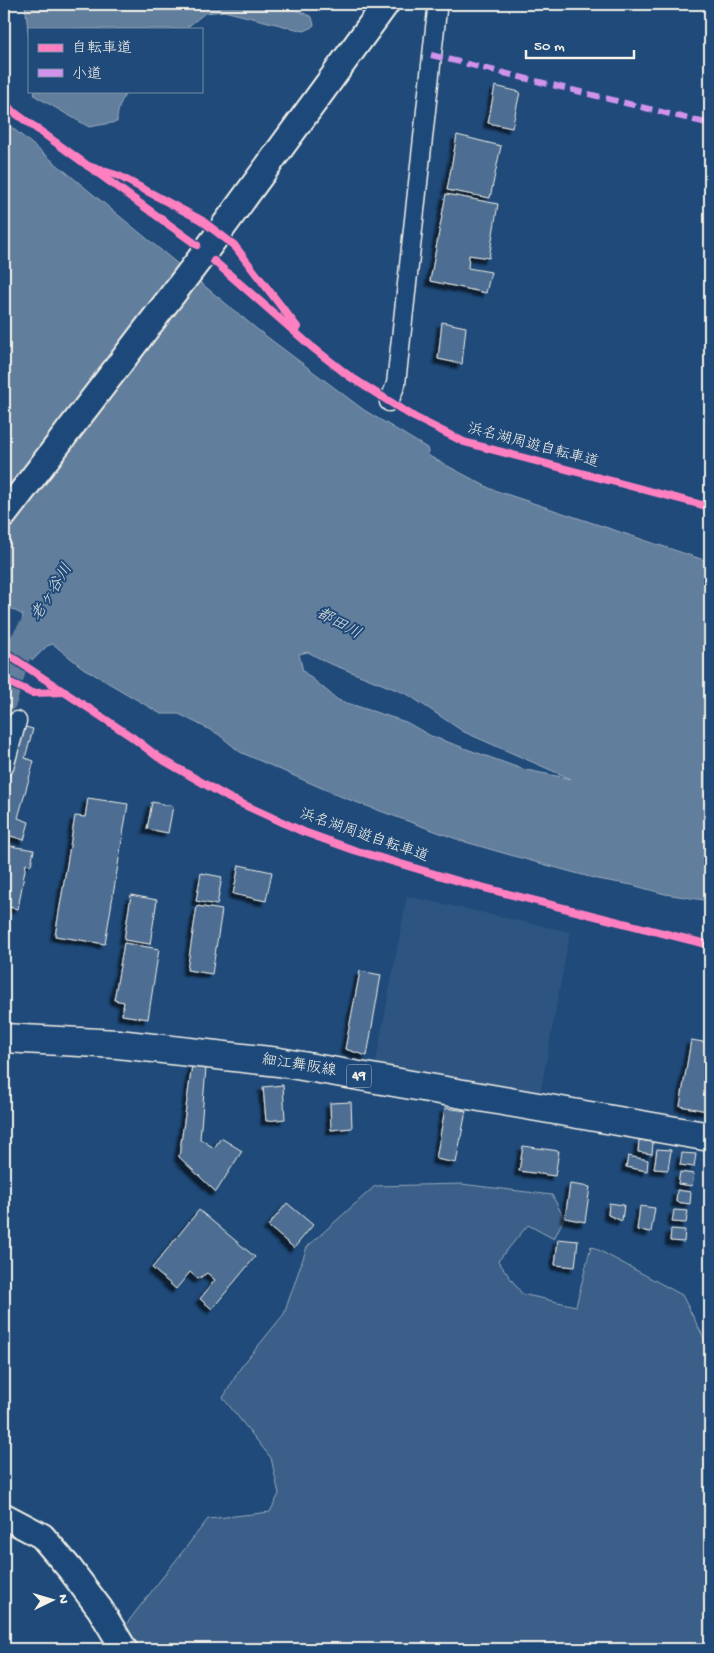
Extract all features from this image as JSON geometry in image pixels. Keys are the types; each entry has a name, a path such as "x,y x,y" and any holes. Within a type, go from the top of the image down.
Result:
{"main road":[{"name":"細江舞阪線","path":"4,1038 118,1044 279,1062 710,1137"}],"street":[{"path":"4,515 199,260 386,4"},
{"path":"389,402 396,384 437,10 435,4"},
{"path":"4,767 17,721"},
{"path":"4,1516 42,1536 100,1609 124,1649"}],"shaded area":[{"path":"407,896 570,932 540,1095 375,1067"},
{"path":"461,1184 552,1195 564,1218 554,1239 528,1225 498,1261 522,1294 576,1306 591,1246 682,1295 710,1350 710,1649 130,1649 120,1632 208,1519 270,1512 279,1494 271,1458 223,1398 241,1367 284,1314 307,1247 375,1186"}],"water":[{"path":"25,4 270,4 299,11 312,17 314,25 304,31 224,11 205,13 186,28 28,28 28,30"},
{"path":"34,92 126,92 120,106 117,122 89,127 35,96"},
{"name":"都田川","path":"4,121 258,330 364,410 427,448 429,456 491,489 710,562 710,901 665,894 632,885 597,879 517,857 462,841 342,797 240,752 218,734 179,714 161,714 83,668 53,644 47,646 33,660 16,648 23,615 4,605","holes":["308,652 326,662 407,694 464,732 571,779 522,769 431,736 406,722 338,700 303,671 299,654"]}],"building":[{"path":"495,86 520,92 512,128 488,123"},
{"path":"457,135 501,146 490,198 447,190"},
{"path":"446,194 498,204 489,258 469,255 468,268 491,272 486,293 430,281"},
{"path":"442,322 466,327 462,364 438,359"},
{"path":"22,726 33,729 25,758 34,761 18,818 29,822 24,840 4,834 4,792"},
{"path":"88,798 128,804 105,944 55,936 75,816 85,817"},
{"path":"152,802 173,806 168,833 147,829"},
{"path":"4,845 34,850 31,865 26,864 18,909 4,906"},
{"path":"239,865 272,872 266,901 233,894"},
{"path":"201,873 222,877 217,905 196,901"},
{"path":"131,895 157,900 150,944 124,940"},
{"path":"197,906 222,910 212,974 187,970"},
{"path":"124,943 159,949 148,1019 122,1015 124,1002 114,1000"},
{"path":"360,971 381,975 367,1056 345,1049"},
{"path":"691,1040 710,1043 710,1092 707,1111 680,1106"},
{"path":"192,1065 206,1068 200,1139 214,1148 221,1138 242,1151 216,1192 179,1157"},
{"path":"283,1085 285,1119 266,1121 263,1087"},
{"path":"351,1102 352,1128 331,1130 330,1103"},
{"path":"445,1108 466,1111 456,1163 436,1159"},
{"path":"639,1140 653,1142 652,1154 638,1152"},
{"path":"523,1146 559,1151 555,1176 519,1171"},
{"path":"657,1149 671,1150 668,1170 654,1169"},
{"path":"682,1153 696,1154 694,1167 680,1165"},
{"path":"628,1156 648,1160 647,1171 626,1167"},
{"path":"680,1172 694,1174 692,1186 678,1184"},
{"path":"570,1184 590,1187 585,1222 565,1218"},
{"path":"677,1190 691,1192 690,1204 676,1202"},
{"path":"287,1203 313,1225 294,1248 268,1226"},
{"path":"609,1203 624,1205 622,1221 608,1215"},
{"path":"640,1206 655,1208 651,1232 637,1230"},
{"path":"199,1210 255,1257 212,1309 200,1299 215,1280 207,1273 198,1279 190,1272 176,1289 152,1268"},
{"path":"674,1210 688,1211 686,1223 672,1222"},
{"path":"671,1229 685,1230 684,1242 670,1241"},
{"path":"558,1239 578,1241 575,1267 555,1265"}],"waterway":[{"name":"老ヶ谷川","path":"4,700 20,646 37,620"}],"marked path":[{"path":"431,55 710,124"},
{"path":"710,474 710,481"}],"cycle path":[{"path":"4,74 6,103 11,110 197,245"},
{"path":"88,166 119,176 201,220 234,245 297,327"},
{"name":"浜名湖周遊自転車道","path":"214,261 312,347 349,376 414,417 464,442 710,507"},
{"name":"浜名湖周遊自転車道","path":"4,652 132,737 158,757 229,798 304,832 354,850 465,883 710,945"},
{"path":"4,680 32,693 65,692"}]}
